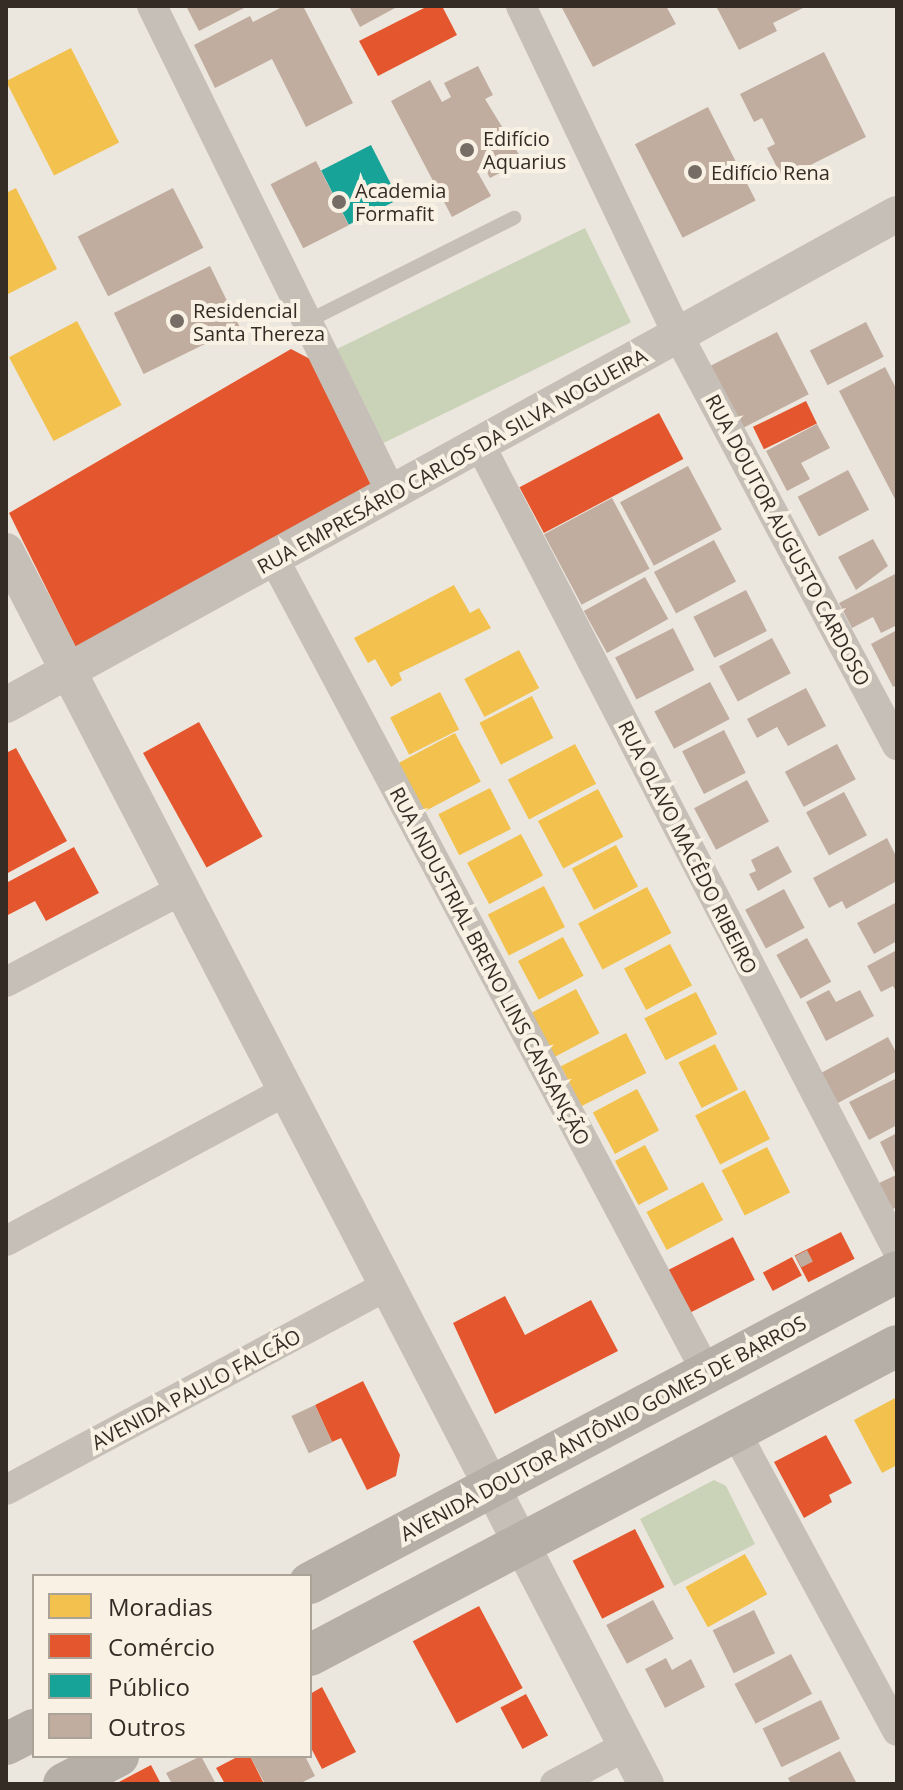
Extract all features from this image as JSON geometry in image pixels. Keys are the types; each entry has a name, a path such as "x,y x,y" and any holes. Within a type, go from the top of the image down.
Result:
{"main road":[{"name":"AVENIDA DOUTOR ANTÔNIO GOMES DE BARROS","path":"312,1582 894,1272"},
{"path":"312,1654 897,1346"},
{"path":"6,1744 32,1731"},
{"path":"64,1784 114,1758"}],"street":[{"path":"152,6 392,494"},
{"name":"RUA DOUTOR AUGUSTO CARDOSO","path":"521,6 678,335 897,745"},
{"name":"RUA EMPRESÁRIO CARLOS DA SILVA NOGUEIRA","path":"6,705 678,335 894,224"},
{"name":"RUA OLAVO MACÊDO RIBEIRO","path":"480,445 894,1272"},
{"path":"6,551 66,674 646,1784"},
{"name":"RUA INDUSTRIAL BRENO LINS CANSANÇÃO","path":"274,559 707,1373"},
{"path":"6,982 179,891"},
{"path":"6,1241 284,1092"},
{"name":"AVENIDA PAULO FALCÃO","path":"6,1490 385,1287"},
{"path":"735,1431 897,1731"},
{"path":"555,1784 626,1746"}],"lane":[{"path":"306,322 514,218"}],"green space":[{"path":"585,228 631,322 383,443 337,349"},
{"path":"714,1480 726,1486 755,1544 674,1586 640,1519"}],"building: Moradias":[{"path":"71,48 119,142 54,176 6,81"},
{"path":"16,188 57,269 6,295 6,193"},
{"path":"77,321 122,405 54,441 9,357"},
{"path":"454,585 470,613 479,608 491,628 399,673 402,680 391,687 375,659 368,663 354,638"},
{"path":"519,650 539,688 484,717 464,679"},
{"path":"440,692 459,729 409,755 390,717"},
{"path":"532,696 553,738 501,765 479,723"},
{"path":"455,733 481,782 423,812 398,764"},
{"path":"575,744 596,784 529,819 508,780"},
{"path":"490,788 511,829 459,855 438,814"},
{"path":"598,789 623,837 563,869 538,821"},
{"path":"521,834 543,875 489,904 467,863"},
{"path":"616,845 638,886 594,910 572,868"},
{"path":"544,886 565,927 509,956 488,915"},
{"path":"647,887 671,933 603,970 578,924"},
{"path":"563,937 584,976 539,1000 518,961"},
{"path":"670,944 692,985 646,1010 624,968"},
{"path":"576,989 599,1033 553,1058 529,1014"},
{"path":"696,992 717,1034 666,1060 644,1018"},
{"path":"626,1033 646,1073 581,1106 561,1066"},
{"path":"715,1044 738,1089 702,1108 678,1063"},
{"path":"637,1089 659,1130 615,1154 593,1112"},
{"path":"745,1090 770,1139 720,1164 695,1115"},
{"path":"645,1145 668,1189 638,1205 615,1161"},
{"path":"767,1147 790,1192 745,1216 722,1170"},
{"path":"703,1182 723,1220 667,1250 646,1212"},
{"path":"897,1397 897,1465 882,1473 854,1420"},
{"path":"745,1554 767,1594 708,1627 686,1587"}],"building: Comércio":[{"path":"428,6 442,6 457,35 378,76 359,41"},
{"path":"291,349 312,360 371,485 78,652 9,513"},
{"path":"806,401 817,423 764,449 753,427"},
{"path":"659,413 683,459 544,533 519,487"},
{"path":"199,722 263,837 207,868 143,753"},
{"path":"16,748 67,841 6,874 6,753"},
{"path":"74,847 99,893 46,921 35,901 6,916 6,883"},
{"path":"841,1232 855,1259 808,1282 795,1256"},
{"path":"733,1237 755,1280 687,1314 665,1272"},
{"path":"792,1257 802,1276 773,1291 763,1272"},
{"path":"505,1296 525,1335 591,1300 618,1351 495,1414 453,1323"},
{"path":"363,1381 400,1455 396,1476 367,1490 341,1438 332,1442 315,1405"},
{"path":"826,1435 852,1483 829,1495 832,1502 804,1518 774,1462"},
{"path":"635,1529 665,1587 602,1619 573,1561"},
{"path":"479,1606 523,1688 456,1723 413,1641"},
{"path":"322,1687 356,1752 322,1769 312,1750 312,1693"},
{"path":"526,1694 548,1735 522,1749 500,1708"},
{"path":"235,1758 251,1758 263,1782 225,1784 216,1768"},
{"path":"151,1765 161,1784 115,1784"}],"building: Público":[{"path":"371,145 399,199 349,225 321,170"}],"building: Outros":[{"path":"186,6 248,6 199,31"},
{"path":"284,6 303,6 353,103 306,127 272,59 215,88 194,45 250,16 253,22"},
{"path":"349,6 394,6 395,8 360,27"},
{"path":"561,6 666,6 676,24 593,67"},
{"path":"716,6 807,6 773,23 777,31 739,50"},
{"path":"824,52 866,137 783,179 767,148 775,144 762,118 754,122 740,94"},
{"name":"Edifício Aquarius","path":"478,66 493,95 485,99 523,161 490,178 484,167 477,171 491,196 452,217 391,101 430,80 442,102 451,97 444,83"},
{"name":"Edifício Rena","path":"708,107 756,201 683,238 635,144"},
{"path":"316,161 349,225 303,248 271,184"},
{"name":"Residencial Santa Thereza","path":"173,188 203,248 108,296 78,237"},
{"name":"Residencial Santa Thereza","path":"210,266 240,327 144,374 114,313"},
{"path":"866,322 884,357 828,385 810,351"},
{"path":"777,332 809,394 733,433 701,371"},
{"path":"885,367 897,390 897,503 839,391"},
{"path":"817,424 830,448 801,463 810,479 787,491 766,451"},
{"path":"688,466 722,530 654,566 620,502"},
{"path":"848,470 869,510 819,536 798,497"},
{"path":"612,498 650,569 582,605 544,534"},
{"path":"873,539 888,566 856,590 838,557"},
{"path":"714,540 736,581 676,613 654,572"},
{"path":"897,573 897,625 881,633 873,617 852,628 839,603"},
{"path":"645,577 668,619 607,653 584,611"},
{"path":"746,590 767,631 714,658 693,617"},
{"path":"673,628 694,670 636,699 615,658"},
{"path":"897,630 897,685 893,687 871,644"},
{"path":"772,638 791,673 738,701 719,666"},
{"path":"710,682 730,719 674,749 654,712"},
{"path":"806,688 826,726 788,746 777,727 757,738 747,719"},
{"path":"724,730 746,773 704,794 682,751"},
{"path":"837,744 856,779 804,807 785,772"},
{"path":"747,780 769,821 716,850 694,808"},
{"path":"844,792 867,835 829,855 806,812"},
{"path":"887,838 897,858 897,881 846,909 842,901 829,908 813,878"},
{"path":"778,846 792,872 758,891 749,874 756,871 751,860"},
{"path":"784,889 805,928 766,949 745,910"},
{"path":"897,902 897,941 874,954 857,923"},
{"path":"807,938 831,982 801,999 776,955"},
{"path":"897,950 897,993 893,986 881,992 867,966"},
{"path":"829,990 836,1002 860,990 874,1016 826,1041 806,1002"},
{"path":"888,1037 897,1054 897,1071 838,1103 821,1073"},
{"path":"897,1078 897,1125 869,1140 849,1102"},
{"path":"897,1133 897,1207 891,1210 877,1184 896,1175 880,1142"},
{"path":"807,1250 813,1262 801,1267 795,1256"},
{"path":"315,1405 332,1442 309,1453 291,1416"},
{"path":"653,1600 674,1639 627,1664 606,1625"},
{"path":"754,1610 775,1653 734,1673 713,1630"},
{"path":"791,1654 812,1694 756,1724 734,1684"},
{"path":"666,1658 672,1670 691,1659 705,1687 665,1708 645,1669"},
{"path":"821,1700 840,1739 781,1767 763,1728"},
{"path":"840,1751 857,1784 791,1784 788,1778"},
{"path":"202,1758 216,1784 172,1784 166,1773"},
{"path":"251,1758 306,1758 315,1776 299,1784 265,1784"}],"place":[{"name":"Edifício Aquarius","path":"467,150"},
{"name":"Edifício Rena","path":"695,172"},
{"name":"Academia Formafit","path":"339,202"},
{"name":"Residencial Santa Thereza","path":"177,321"}]}
